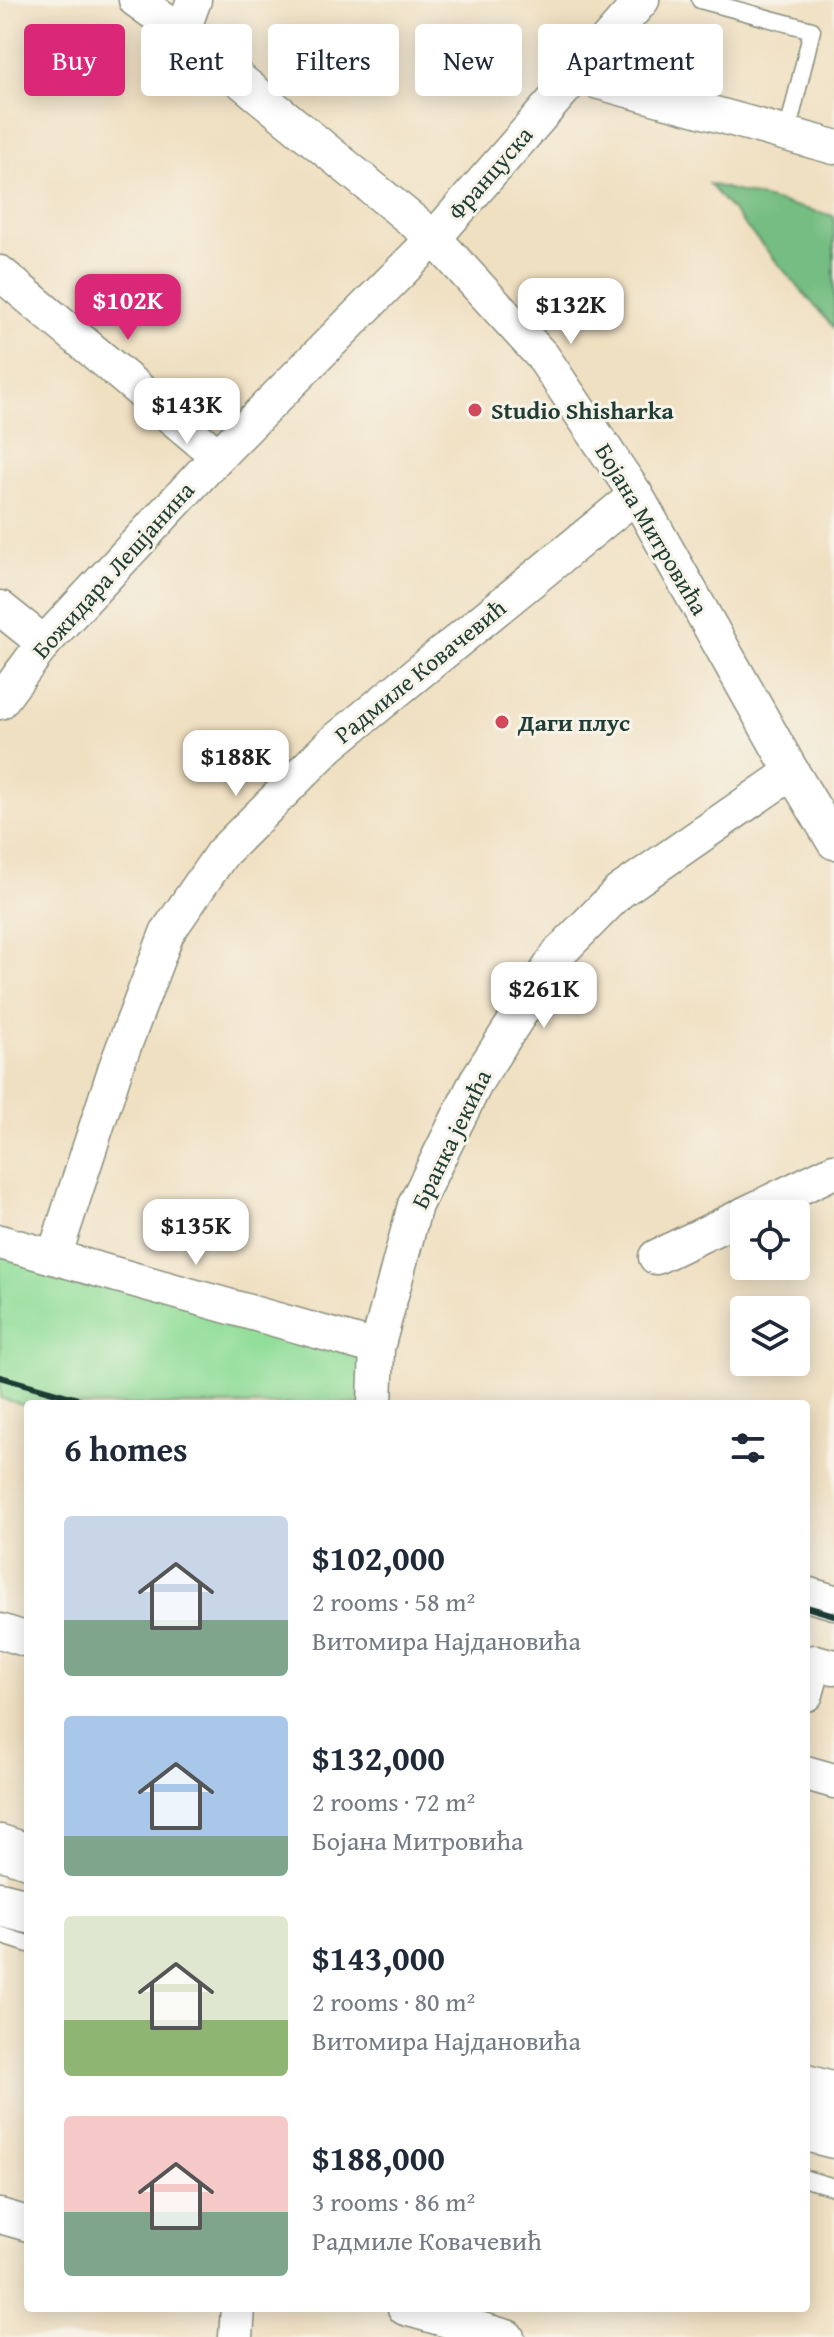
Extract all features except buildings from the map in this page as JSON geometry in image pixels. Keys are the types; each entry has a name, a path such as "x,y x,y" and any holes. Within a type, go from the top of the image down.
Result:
{"main road":[{"path":"0,1847 24,1855"},
{"path":"0,1904 24,1910"},
{"path":"810,2088 834,2095"},
{"path":"810,2130 834,2136"}],"street":[{"name":"Бојана Митровића","path":"136,0 169,24"},
{"path":"185,24 194,0"},
{"name":"Француска","path":"620,24 642,0"},
{"name":"Бојана Митровића","path":"252,90 434,238 543,357 636,495 834,842"},
{"name":"Француска","path":"434,238 556,96"},
{"path":"650,96 834,147"},
{"name":"Божидара Лешјанина","path":"0,702 44,643 218,456 434,238"},
{"path":"0,273 218,456"},
{"name":"Радмиле Ковачевић","path":"54,1257 116,1067 167,933 222,853 330,745 636,495"},
{"path":"0,608 44,643"},
{"name":"Бранка јекића","path":"375,1400 377,1348 415,1205 477,1080 559,953 619,892 792,772"},
{"path":"774,1200 834,1171"},
{"path":"656,1257 730,1221"},
{"path":"0,1242 377,1348"},
{"path":"810,1595 834,1602"},
{"path":"0,1631 24,1639"},
{"path":"810,1680 815,1662 834,1667"},
{"path":"810,1774 834,1781"},
{"path":"0,2216 24,2223"},
{"path":"236,2337 238,2312"},
{"path":"419,2312 507,2337"}],"lane":[{"path":"700,0 812,30 787,134"},
{"path":"0,1935 24,1943"},
{"path":"810,2180 834,2187"}],"green space":[{"path":"709,184 834,216 834,328"},
{"path":"0,1246 371,1352 372,1400 24,1400 24,1405 0,1398"}],"railway":[{"path":"0,1377 81,1400"},
{"path":"810,1608 834,1615"}],"place":[{"name":"Studio Shisharka","path":"475,410"},
{"name":"Даги плус","path":"502,722"}]}
